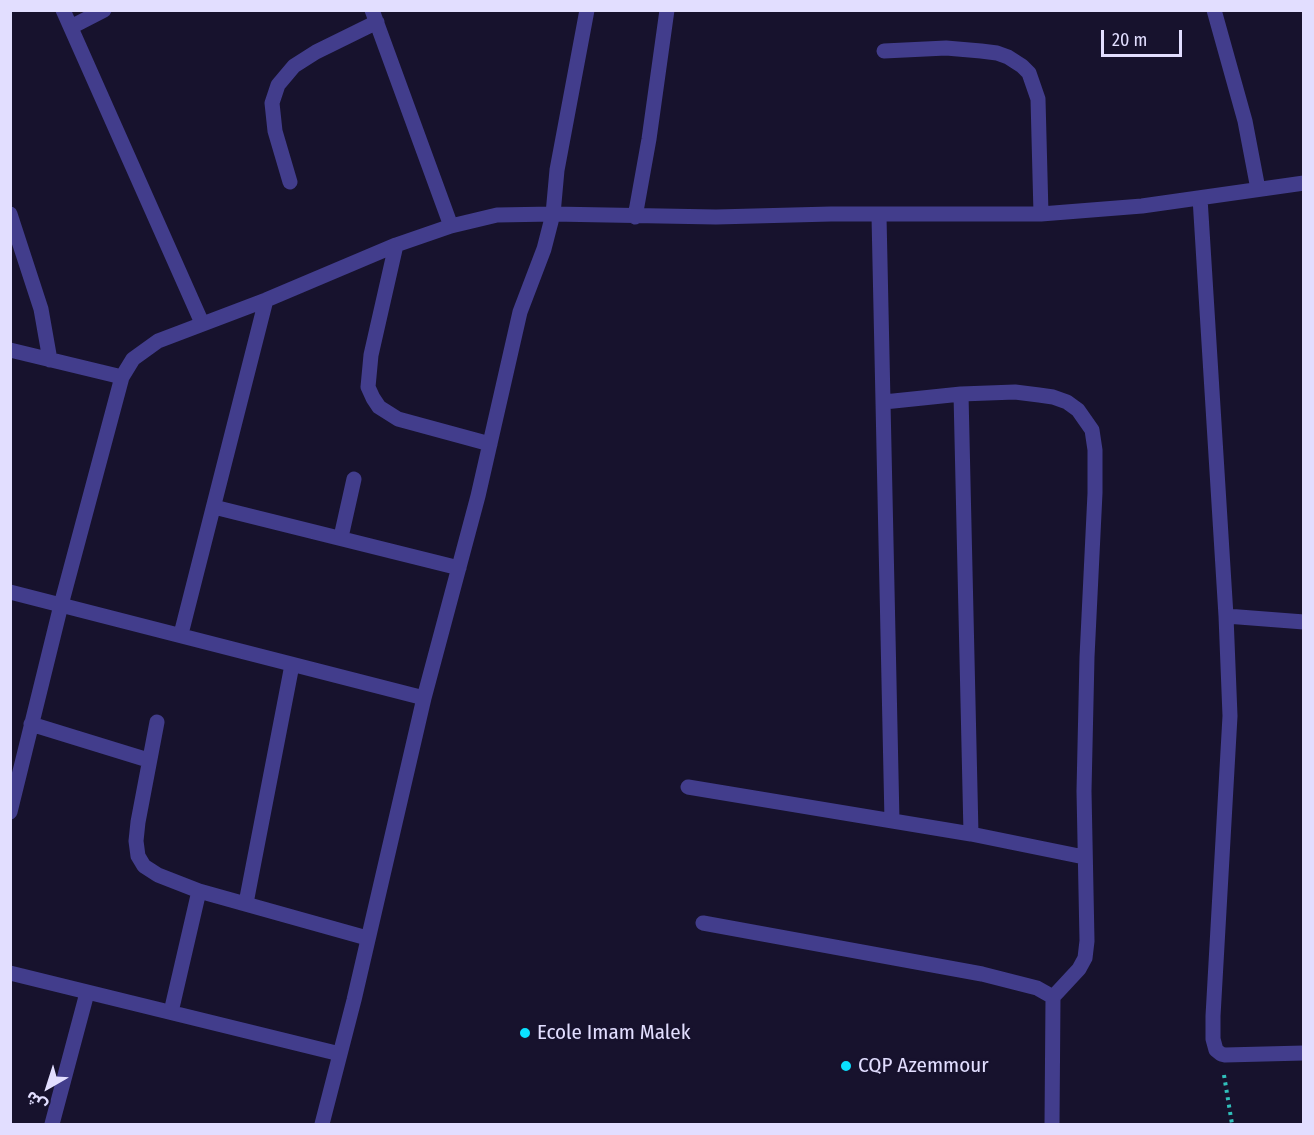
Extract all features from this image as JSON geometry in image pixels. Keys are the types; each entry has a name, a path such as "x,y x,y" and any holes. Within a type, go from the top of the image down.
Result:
{"street":[{"path":"63,10 202,323"},
{"path":"71,27 105,10"},
{"path":"322,1125 424,698 490,444 520,312 544,249 553,214 557,170 586,10"},
{"path":"634,217 649,139 667,10"},
{"path":"1214,10 1245,121 1258,189"},
{"path":"290,182 275,131 272,103 278,85 294,66 375,16 452,226"},
{"path":"884,51 970,49 997,53 1008,57 1029,73 1038,99 1041,214"},
{"path":"10,812 61,605 122,377 134,359 148,347 176,333 266,300 396,245 452,226 497,215 553,214 634,217 1041,214 1132,207 1304,183"},
{"path":"1200,198 1230,716 1213,1039 1216,1050 1221,1054 1304,1053"},
{"path":"10,214 41,309 50,360"},
{"path":"879,216 892,821"},
{"path":"396,245 371,355 368,387 373,398 387,413 398,418 490,444"},
{"path":"181,634 266,300"},
{"path":"10,350 122,377"},
{"path":"884,402 961,394 1015,392 1053,397 1067,402 1078,410 1092,430 1095,450 1095,493 1087,657 1084,857 1087,940 1085,958 1079,969 1053,997 1052,1125"},
{"path":"961,394 971,834"},
{"path":"341,537 354,479"},
{"path":"214,507 459,568"},
{"path":"10,592 424,698"},
{"path":"1226,616 1304,622"},
{"path":"246,903 292,664"},
{"path":"157,722 148,760 137,831 138,856 144,866 158,875 199,891 367,938"},
{"path":"31,724 148,760"},
{"path":"687,787 971,834 1084,857"},
{"path":"171,1012 199,891"},
{"path":"703,923 982,974 1037,988 1053,997"},
{"path":"10,972 87,993 340,1054"},
{"path":"52,1125 87,993"}],"path":[{"path":"1221,1054 1232,1125"}],"place":[{"name":"Ecole Imam Malek","path":"525,1033"},
{"name":"CQP Azemmour","path":"846,1066"}]}
